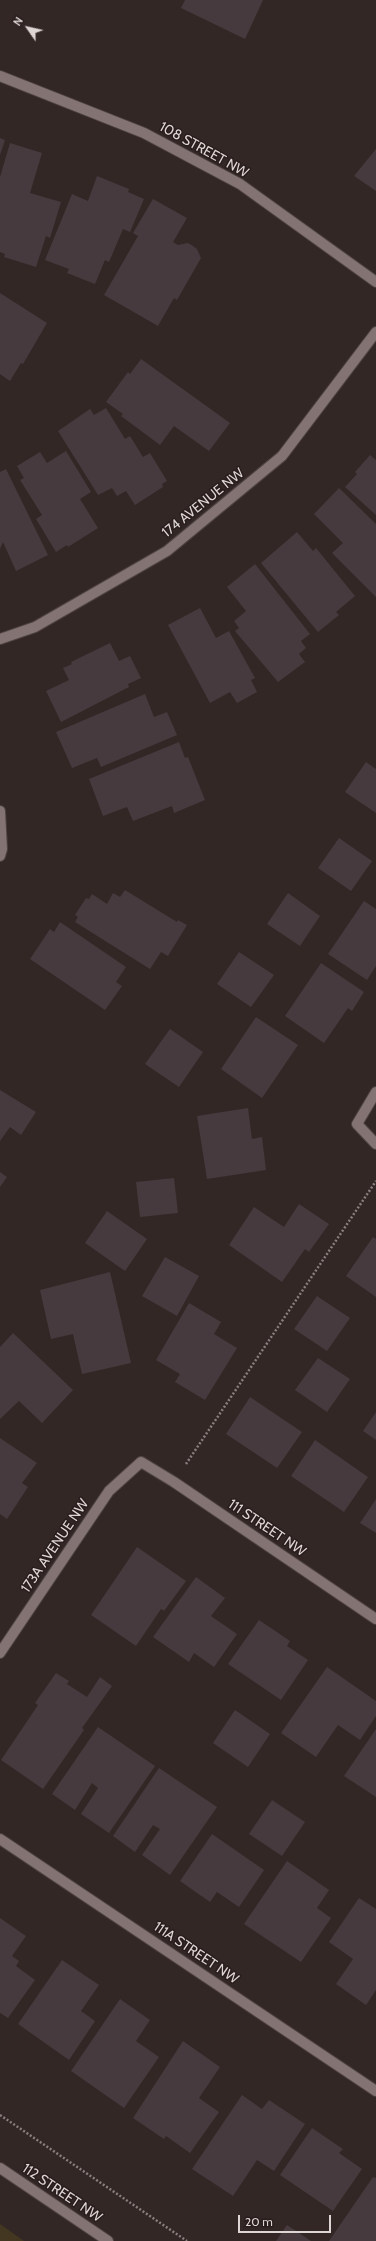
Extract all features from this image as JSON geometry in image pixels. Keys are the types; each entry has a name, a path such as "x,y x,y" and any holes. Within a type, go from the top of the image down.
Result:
{"street":[{"name":"108 STREET NW","path":"0,76 144,133 240,184 376,282"},
{"name":"174 AVENUE NW","path":"0,639 35,627 167,551 282,456 376,332"},
{"path":"0,811 2,849 0,856"},
{"path":"376,1092 357,1124 376,1144"},
{"name":"111 STREET NW","path":"141,1462 174,1482 376,1619"},
{"name":"173A AVENUE NW","path":"0,1653 109,1491 141,1462"},
{"name":"111A STREET NW","path":"0,1839 376,2091"},
{"name":"112 STREET NW","path":"0,2168 108,2241"}],"path":[{"path":"174,1482 376,1181"},
{"path":"0,2115 187,2241"}],"shaded area":[{"path":"0,2224 24,2241 0,2241"}],"building":[{"path":"185,0 263,0 245,39 181,8"},
{"path":"0,138 5,140 0,155"},
{"path":"10,143 42,153 30,193 61,202 50,238 46,236 36,267 4,257 5,254 0,252 0,177"},
{"path":"376,149 376,191 354,176"},
{"path":"97,176 129,189 128,192 144,199 130,232 123,229 109,262 105,260 95,284 67,273 69,269 45,260 72,194 88,201"},
{"path":"153,199 187,218 173,242 178,245 188,243 197,249 201,258 177,300 174,298 158,326 104,295 138,236 133,233"},
{"path":"0,293 47,323 23,364 21,363 10,381 0,374"},
{"path":"141,359 230,423 209,451 174,426 160,445 121,416 123,414 106,402 128,372 130,374"},
{"path":"106,408 125,439 130,436 143,457 150,453 167,481 162,484 163,487 135,505 126,491 117,496 112,488 98,495 58,431 90,409 94,415"},
{"path":"66,451 91,492 80,499 98,528 68,547 67,545 56,552 36,519 42,515 20,480 24,478 17,466 40,452 47,463"},
{"path":"370,455 376,460 376,515 345,487 357,474 355,472"},
{"path":"6,469 48,555 16,571 3,542 0,549 0,472"},
{"path":"339,488 376,524 376,597 332,553 343,543 314,514"},
{"path":"297,532 313,551 316,548 355,596 336,612 339,615 318,632 261,563"},
{"path":"255,564 310,634 301,641 306,648 299,654 305,662 278,682 235,631 239,628 234,621 246,611 227,587"},
{"path":"200,608 216,638 229,631 255,678 251,680 257,692 237,703 230,692 210,703 168,625"},
{"path":"110,643 119,661 130,656 141,678 128,684 129,687 61,722 46,691 69,680 63,668 72,664 71,662"},
{"path":"145,694 154,717 167,712 177,735 101,767 97,758 72,768 56,732"},
{"path":"179,742 185,758 188,757 205,800 174,813 172,806 133,821 127,807 103,816 89,779"},
{"path":"366,762 376,769 376,813 345,792"},
{"path":"339,838 372,861 351,891 318,868"},
{"path":"125,890 177,922 178,920 187,925 168,956 161,952 150,969 75,922 78,917 75,915 86,898 89,899 92,894 107,904 113,893 120,897"},
{"path":"288,893 320,916 300,946 267,924"},
{"path":"364,901 376,909 376,966 367,980 328,954"},
{"path":"60,922 126,967 116,982 122,986 105,1010 30,959 50,929 54,932"},
{"path":"239,952 274,975 251,1007 217,984"},
{"path":"321,963 364,992 352,1011 348,1008 324,1043 285,1016"},
{"path":"256,1017 298,1045 262,1098 221,1069"},
{"path":"170,1029 203,1052 179,1087 145,1064"},
{"path":"0,1090 36,1112 21,1135 10,1127 0,1141"},
{"path":"248,1108 252,1139 262,1137 266,1170 207,1179 197,1116"},
{"path":"0,1172 7,1177 0,1187"},
{"path":"174,1178 178,1213 140,1217 136,1182"},
{"path":"299,1204 329,1224 309,1252 305,1249 282,1282 229,1245 254,1207 284,1227"},
{"path":"107,1211 147,1239 125,1271 85,1243"},
{"path":"373,1237 376,1239 376,1297 346,1276"},
{"path":"165,1257 199,1276 177,1316 142,1296"},
{"path":"110,1272 131,1363 82,1374 73,1334 51,1339 40,1290"},
{"path":"317,1296 350,1318 327,1351 294,1329"},
{"path":"189,1303 221,1322 214,1334 237,1348 205,1400 175,1382 180,1374 156,1360"},
{"path":"13,1333 73,1390 42,1423 19,1401 0,1419 0,1347"},
{"path":"318,1358 350,1379 327,1412 295,1390"},
{"path":"250,1397 302,1432 277,1468 226,1434"},
{"path":"376,1412 376,1440 363,1431"},
{"path":"0,1438 37,1463 22,1483 28,1487 7,1519 0,1514"},
{"path":"315,1440 368,1477 344,1512 291,1476"},
{"path":"376,1499 376,1533 360,1523"},
{"path":"137,1547 186,1581 164,1611 161,1609 136,1646 91,1615"},
{"path":"196,1577 225,1598 211,1616 237,1634 214,1667 194,1653 189,1662 153,1637"},
{"path":"259,1620 290,1641 287,1646 308,1660 281,1700 228,1664"},
{"path":"327,1667 376,1701 376,1716 360,1740 338,1725 316,1757 281,1733"},
{"path":"56,1673 69,1681 67,1684 87,1697 100,1677 112,1686 82,1728 84,1730 43,1789 1,1760 38,1705 35,1703"},
{"path":"235,1710 270,1734 248,1767 213,1743"},
{"path":"98,1727 155,1766 109,1833 81,1814 98,1788 92,1783 75,1810 52,1794"},
{"path":"376,1729 376,1797 344,1776"},
{"path":"159,1768 217,1807 170,1875 142,1855 160,1829 153,1825 135,1852 113,1836"},
{"path":"272,1800 305,1822 282,1856 249,1834"},
{"path":"212,1834 264,1870 239,1907 217,1892 210,1902 180,1881"},
{"path":"287,1861 329,1890 317,1908 331,1918 301,1962 244,1924"},
{"path":"359,1898 376,1909 376,1990 366,2005 336,1984 353,1959 329,1942"},
{"path":"0,1918 26,1936 12,1956 19,1961 16,1966 35,1980 8,2018 0,2013"},
{"path":"62,1960 99,1985 81,2011 95,2021 69,2060 18,2024"},
{"path":"120,1999 150,2020 136,2041 159,2057 124,2108 71,2071"},
{"path":"183,2041 220,2067 199,2098 219,2112 190,2153 166,2136 164,2139 133,2118"},
{"path":"242,2095 262,2109 269,2100 305,2124 274,2171 257,2160 233,2196 192,2169"},
{"path":"312,2128 343,2149 339,2153 362,2169 333,2211 280,2175"},
{"path":"373,2177 376,2178 376,2241 329,2241"},
{"path":"287,2225 311,2241 276,2241"}]}
